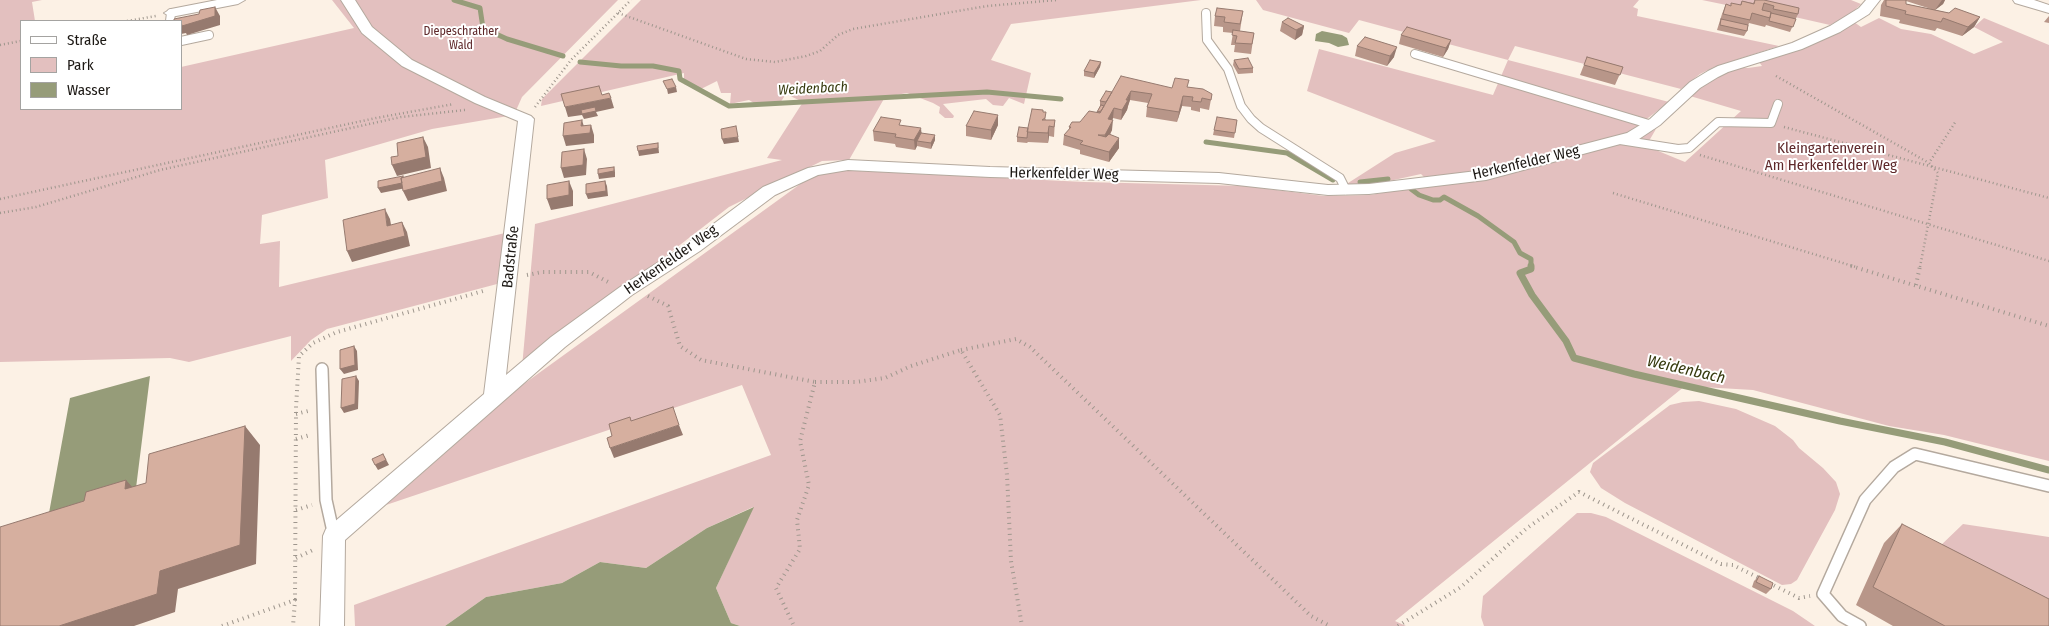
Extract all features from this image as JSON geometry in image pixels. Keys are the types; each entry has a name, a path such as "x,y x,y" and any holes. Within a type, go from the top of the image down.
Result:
{"street":[{"path":"171,17 238,0"},
{"path":"348,0 367,30 407,63 480,100 526,119"},
{"name":"Herkenfelder Weg","path":"334,536 558,342 629,289 694,247 769,191 814,171 848,165 990,172 1219,178 1314,189 1346,190 1486,175 1620,140 1642,132 1695,85 1707,78 1723,69 1796,46 1835,29 1864,11 1874,0"},
{"path":"2020,0 2049,9"},
{"name":"Badstraße","path":"494,396 526,119"},
{"path":"332,626 334,536"}],"lane":[{"path":"1206,13 1207,40 1228,70 1241,106 1251,119 1261,128 1340,178 1346,190"},
{"path":"182,41 209,35"},
{"path":"1416,54 1652,125"},
{"path":"1620,140 1689,148 1718,122 1771,123 1778,104"},
{"path":"322,369 326,500 334,536"},
{"path":"1860,626 1842,616 1823,594 1865,500 1894,467 1915,454 2049,486"}],"path":[{"path":"526,119 571,60 631,0"},
{"path":"618,13 746,59 775,62 806,56 820,51 838,35 853,29 987,6 1057,0"},
{"path":"138,20 171,17"},
{"path":"0,45 20,41"},
{"path":"1776,76 1929,163 1938,173 1916,285"},
{"path":"0,200 376,118 480,100"},
{"path":"0,214 36,206 160,170 401,117 498,107"},
{"path":"1929,163 1956,122"},
{"path":"1771,123 2049,198"},
{"path":"1678,148 1927,226 2049,261"},
{"path":"1613,192 2049,326"},
{"path":"293,626 295,600 297,366 300,356 313,343 337,332 496,288 516,276 542,272 589,272 668,306 680,346 701,360 815,382 856,382 885,378 912,366 961,350 1016,340 1030,347 1311,616 1330,626"},
{"path":"961,350 1000,415 1007,475 1011,561 1022,626"},
{"path":"794,626 776,588 800,549 798,520 809,485 800,441 815,382"},
{"path":"1398,626 1462,587 1527,528 1579,492 1721,564 1733,565 1799,598 1823,594"},
{"path":"222,626 295,600"}],"green space":[{"name":"Diepeschrather Wald","path":"0,0 42,0 32,2 35,20 20,20 20,110 182,110 182,67 354,28 332,0 618,0 522,97 514,115 432,129 325,160 328,198 262,215 260,244 280,241 279,287 505,233 497,284 327,329 311,340 291,361 291,336 189,362 170,358 0,362"},
{"path":"641,0 1201,0 1011,24 991,60 1031,73 1024,104 1009,98 1003,106 993,105 986,99 943,104 954,116 953,118 945,118 939,113 940,107 907,93 885,97 849,160 822,161 729,207 522,367 535,224 782,160 767,158 803,102 786,94 780,103 769,105 754,103 749,100 730,104 731,93 721,93 717,81 699,90 684,84 684,73 541,106 542,99"},
{"path":"1256,0 1639,0 1633,7 1638,9 1637,16 1779,46 1714,67 1700,74 1681,89 1515,46 1508,60 1359,20 1349,33 1263,10"},
{"path":"1702,0 1851,0 1861,4 1852,13 1830,25 1742,5 1741,8"},
{"name":"Kleingartenverein Am Herkenfelder Weg","path":"1879,18 1901,29 1931,34 1974,54 2003,42 1974,27 1984,18 2049,45 2049,461 1944,435 1889,426 1753,390 1685,386 1395,621 1406,626 740,626 731,623 716,588 753,507 707,528 646,568 600,562 562,583 486,597 445,626 355,626 354,605 771,455 742,385 386,505 521,386 810,177 839,170 1085,182 1245,186 1324,196 1370,195 1429,185 1644,135 1656,129 1646,146 1685,162 1741,111 1690,96 1710,79 1738,67 1762,66 1759,62 1854,22 1861,27"},
{"path":"1319,49 1493,95 1508,60 1669,102 1627,134 1486,171 1424,177 1421,174 1371,185 1345,185 1395,153 1436,141 1307,91"},
{"path":"1699,401 1736,409 1775,426 1793,440 1799,448 1823,468 1836,482 1840,494 1835,510 1797,580 1791,584 1782,585 1625,503 1601,488 1590,472 1593,463 1670,405"},
{"path":"1577,513 1591,513 1606,517 1793,611 1815,626 1484,626 1481,617 1483,596"},
{"path":"1963,524 2049,537 2049,612 1938,548"}],"water":[{"path":"1322,31 1342,35 1347,38 1349,45 1338,47 1329,43 1315,41 1316,34"},
{"path":"150,376 135,496 49,513 70,398"},
{"path":"754,507 716,588 731,623 740,626 445,626 486,597 562,583 600,562 646,568 707,528"}],"building":[{"path":"1755,0 1764,0 1799,8 1798,14 1773,9 1774,6 1764,3 1762,10 1771,12 1770,18 1752,13 1750,20 1723,14 1726,4 1731,6 1731,3 1741,5 1742,1 1754,4"},
{"path":"1886,0 1906,0 1906,4 1949,13 1955,8 1980,17 1968,27 1943,18 1941,22 1905,14 1906,11 1886,6"},
{"path":"215,7 215,16 182,26 182,20 174,20 199,14 200,10"},
{"path":"1217,8 1243,11 1240,24 1224,22 1225,17 1215,16"},
{"path":"1771,13 1796,19 1793,27 1769,21"},
{"path":"1288,18 1304,26 1296,30 1282,22"},
{"path":"1721,19 1748,25 1747,31 1720,25"},
{"path":"1407,27 1451,40 1446,48 1401,35"},
{"path":"1233,30 1254,33 1252,44 1235,43 1237,36 1232,35"},
{"path":"1365,37 1397,47 1390,56 1357,46"},
{"path":"1587,57 1623,67 1620,75 1584,65"},
{"path":"1248,58 1253,68 1239,69 1234,60"},
{"path":"1090,60 1101,62 1094,73 1084,71"},
{"path":"1121,76 1172,88 1175,78 1189,80 1187,87 1203,89 1212,94 1211,100 1202,98 1201,102 1192,101 1193,97 1183,96 1179,112 1147,107 1152,94 1131,91 1122,110 1114,108 1108,119 1113,120 1105,135 1098,135 1106,137 1109,134 1119,138 1109,152 1080,144 1083,141 1064,135 1071,127 1069,127 1072,122 1080,122 1089,111 1100,113"},
{"path":"672,79 676,87 667,89 663,81"},
{"path":"599,86 602,95 609,93 611,98 565,107 561,94"},
{"path":"1106,91 1112,92 1106,102 1100,101"},
{"path":"1101,105 1104,106 1101,111 1097,112"},
{"path":"595,107 596,111 582,114 581,110"},
{"path":"1032,109 1046,112 1045,118 1042,120 1055,120 1054,127 1049,126 1048,133 1027,132"},
{"path":"974,111 998,115 991,130 966,126"},
{"path":"881,117 901,120 899,125 921,128 914,140 895,137 896,134 873,131"},
{"path":"1217,117 1237,120 1235,133 1214,130"},
{"path":"582,120 581,126 591,125 590,133 563,136 564,123"},
{"path":"736,126 738,137 722,139 721,129"},
{"path":"1019,127 1028,128 1027,138 1017,137"},
{"path":"921,133 935,135 931,143 917,141"},
{"path":"423,137 426,157 392,165 391,157 398,156 397,143"},
{"path":"658,143 658,148 638,151 637,146"},
{"path":"584,149 583,165 561,168 562,152"},
{"path":"614,167 614,171 598,174 598,169"},
{"path":"440,168 442,181 403,191 401,178"},
{"path":"403,176 401,178 402,183 378,188 378,181"},
{"path":"569,181 569,195 547,199 547,185"},
{"path":"605,181 606,191 586,194 586,184"},
{"path":"385,209 387,226 402,222 405,236 347,251 343,220"},
{"path":"354,346 355,365 340,369 340,350"},
{"path":"356,376 355,404 341,408 342,379"},
{"path":"673,407 679,425 610,448 607,438 612,436 609,424 630,417 631,421"},
{"path":"245,426 240,545 160,571 157,594 59,626 0,626 0,527 84,501 86,492 126,480 125,489 146,483 149,454"},
{"path":"383,454 386,460 375,465 372,459"},
{"path":"1902,524 2049,599 2049,626 1945,626 1873,587"},
{"path":"1759,576 1773,583 1771,589 1756,582"}],"waterway":[{"name":"Weidenbach","path":"454,0 480,8 483,28 507,39 563,56"},
{"name":"Weidenbach","path":"580,62 621,66 653,66 679,71 680,79 729,106 987,92 1061,99"},
{"name":"Weidenbach","path":"1206,142 1287,153 1333,180"},
{"name":"Weidenbach","path":"1360,182 1388,179"},
{"name":"Weidenbach","path":"1411,189 1419,195 1433,200 1440,200 1444,197 1478,216 1514,242 1520,253 1531,259 1531,269 1520,273 1532,295 1566,341 1574,358 1634,374 1840,421 1945,442 2049,470"}]}
